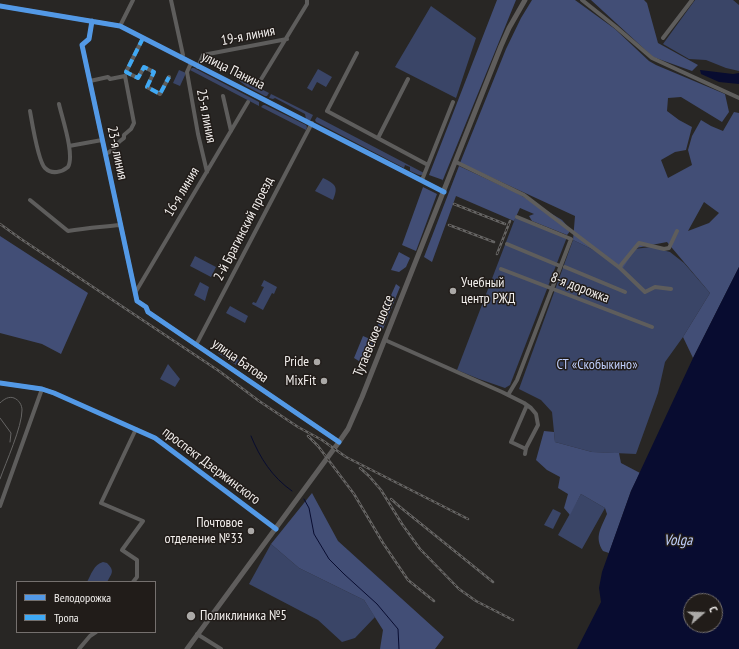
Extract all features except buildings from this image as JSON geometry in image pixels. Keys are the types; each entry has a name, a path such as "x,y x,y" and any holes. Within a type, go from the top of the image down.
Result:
{"main road":[{"name":"Тутаевское шоссе","path":"187,649 340,442 356,411 385,340 509,28 525,0"}],"street":[{"path":"120,26 133,0"},
{"path":"171,0 183,55 181,58"},
{"path":"257,86 287,39 307,4 307,0"},
{"path":"582,0 652,58 739,98"},
{"path":"663,38 692,0"},
{"name":"улица Панина","path":"0,6 120,26 312,123 444,192"},
{"name":"23-я линия","path":"92,21 89,39 82,45 128,257 134,293"},
{"path":"143,38 126,72 138,78 144,66 154,72 147,87 160,94 169,77"},
{"name":"19-я линия","path":"198,66 203,55 287,39"},
{"path":"357,53 327,111 428,165"},
{"name":"25-я линия","path":"191,63 187,72 198,134 207,172"},
{"name":"23-я линия","path":"90,81 108,77 110,79 124,76 126,83 134,123 124,135 124,138 118,141 114,149 105,154"},
{"path":"378,138 408,79"},
{"path":"223,96 231,131"},
{"name":"16-я линия","path":"134,293 248,102"},
{"path":"422,180 453,102"},
{"path":"30,111 43,165 50,171 58,172 68,167 70,164 69,146 59,104"},
{"name":"2-й Брагинский проезд","path":"196,345 312,123"},
{"path":"69,146 102,140"},
{"path":"456,162 524,195 620,268 645,292 655,287 672,289"},
{"path":"30,200 68,231 120,225"},
{"path":"508,395 517,380 571,239 517,217"},
{"path":"620,268 639,243 664,249 669,248 678,231"},
{"path":"507,244 560,266"},
{"path":"565,267 625,292"},
{"name":"8-я дорожка","path":"501,268 652,327"},
{"name":"улица Батова","path":"134,293 137,301 146,307 148,312 340,442"},
{"path":"385,340 527,405 536,414 538,425 525,454"},
{"name":"проспект Дзержинского","path":"0,383 42,389 54,393 155,438 276,529"},
{"path":"0,506 42,389"},
{"path":"526,449 511,442 527,405"},
{"path":"134,581 136,577 137,560 122,550 143,521 101,503 136,430"},
{"path":"79,649 94,633"},
{"path":"197,634 221,649"}],"green space":[{"path":"695,0 733,0 739,5 739,71 726,68 706,60 689,59 663,44"},
{"path":"431,6 476,38 456,98 395,67"},
{"path":"192,68 259,102 259,106 190,70"},
{"path":"318,69 332,77 326,87 317,82 312,91 307,88"},
{"path":"179,70 186,73 180,86 173,83"},
{"path":"238,77 269,93 265,96 246,86 237,79"},
{"path":"271,94 313,115 310,121 306,119 305,114 275,98 269,98"},
{"path":"263,105 306,125 306,130 261,107"},
{"path":"317,117 424,173 419,175 410,171 410,167 405,165 404,168 316,122 315,120"},
{"path":"323,178 333,184 336,188 333,200 315,191"},
{"name":"СТ «Скобыкино»","path":"516,216 567,237 510,385 505,388 457,370"},
{"name":"СТ «Скобыкино»","path":"573,240 600,253 651,247 670,252 684,263 710,293 683,337 665,362 658,393 636,454 592,452 555,442 552,412 541,400 519,389"},
{"path":"195,256 216,267 211,277 190,266"},
{"path":"264,280 277,287 263,310 252,304 253,302 256,303 264,287 261,286"},
{"path":"200,282 209,287 205,301 194,295"},
{"path":"230,306 248,316 245,323 226,313"},
{"path":"221,348 239,360 236,365 218,353"},
{"path":"168,364 180,379 175,387 160,379"},
{"path":"581,494 605,508 582,549 558,535"},
{"path":"553,509 561,513 553,529 544,525"},
{"path":"271,544 299,568 364,600 375,617 355,638 342,642 318,620 249,584"},
{"path":"100,563 107,563 112,570 108,581 87,581 95,567"}],"shaded area":[{"path":"497,0 516,0 443,180 429,175"},
{"path":"532,0 575,0 615,29 649,61 725,94 729,112 722,122 681,97 668,98 667,111 692,127 686,150 675,152 661,160 668,178 692,165 688,150 692,136 701,120 723,131 734,112 739,113 739,267 693,358 683,337 710,293 667,242 636,248 623,268 600,253 573,240 575,216 460,163 506,49 521,18","holes":["704,202 719,213 709,223 688,231"]},
{"path":"591,0 644,0 647,3 658,43 698,65 692,71 653,57"},
{"path":"459,166 517,193 562,220 571,230 567,235 532,221 529,216 534,214 520,208 514,221 456,196 432,262 424,257"},
{"path":"423,187 437,194 416,251 402,245"},
{"path":"0,236 88,293 61,354 42,344 0,333"},
{"path":"399,252 410,258 406,267 399,272 391,270"},
{"path":"396,284 400,287 383,329 377,327"},
{"path":"363,336 377,342 367,366 354,358"},
{"path":"544,431 554,432 555,442 592,452 619,453 621,463 640,473 631,491 609,553 603,551 599,541 599,532 607,514 605,508 581,494 570,515 564,508 568,494 558,488 560,477 547,470 536,460"},
{"path":"312,493 338,541 444,637 435,649 380,649 383,630 364,600 299,568 271,544"}],"water":[{"path":"700,70 733,74 739,73 739,84 719,82 701,74"},
{"name":"Volga","path":"739,267 739,649 577,649 601,602 599,588 602,572 631,491 693,358"}],"waterway":[{"path":"251,436 258,452 267,466 278,480 292,491"},
{"path":"304,499 309,508 314,534 329,559 377,604 398,629 399,649"}],"tram line":[{"path":"0,403 7,398 14,398 20,403 22,410 17,435 0,479"},
{"path":"0,418 11,433 10,442"}],"railway":[{"path":"454,204 505,224"},
{"path":"497,254 510,221"},
{"path":"0,224 219,371 259,401 298,427 322,440 346,457 468,519"},
{"path":"449,225 494,242"},
{"path":"308,436 318,446 354,494 383,543 408,580 434,601"},
{"path":"360,468 381,490 402,524 420,549 459,589 476,601 513,620"},
{"path":"391,499 493,582"}],"marked path":[{"path":"143,38 126,72 138,78 144,67 154,72 147,87 160,94 169,77"}],"cycle path":[{"path":"0,6 120,26 444,192"},
{"path":"92,21 89,39 82,45 137,301 146,307 148,312 339,442"},
{"path":"0,383 42,389 54,393 155,438 276,529"}],"place":[{"name":"Учебный центр РЖД","path":"453,291"},
{"name":"Pride","path":"317,362"},
{"name":"MixFit","path":"324,381"},
{"name":"Почтовое отделение №33","path":"251,531"},
{"name":"Поликлиника №5","path":"191,616"}]}
